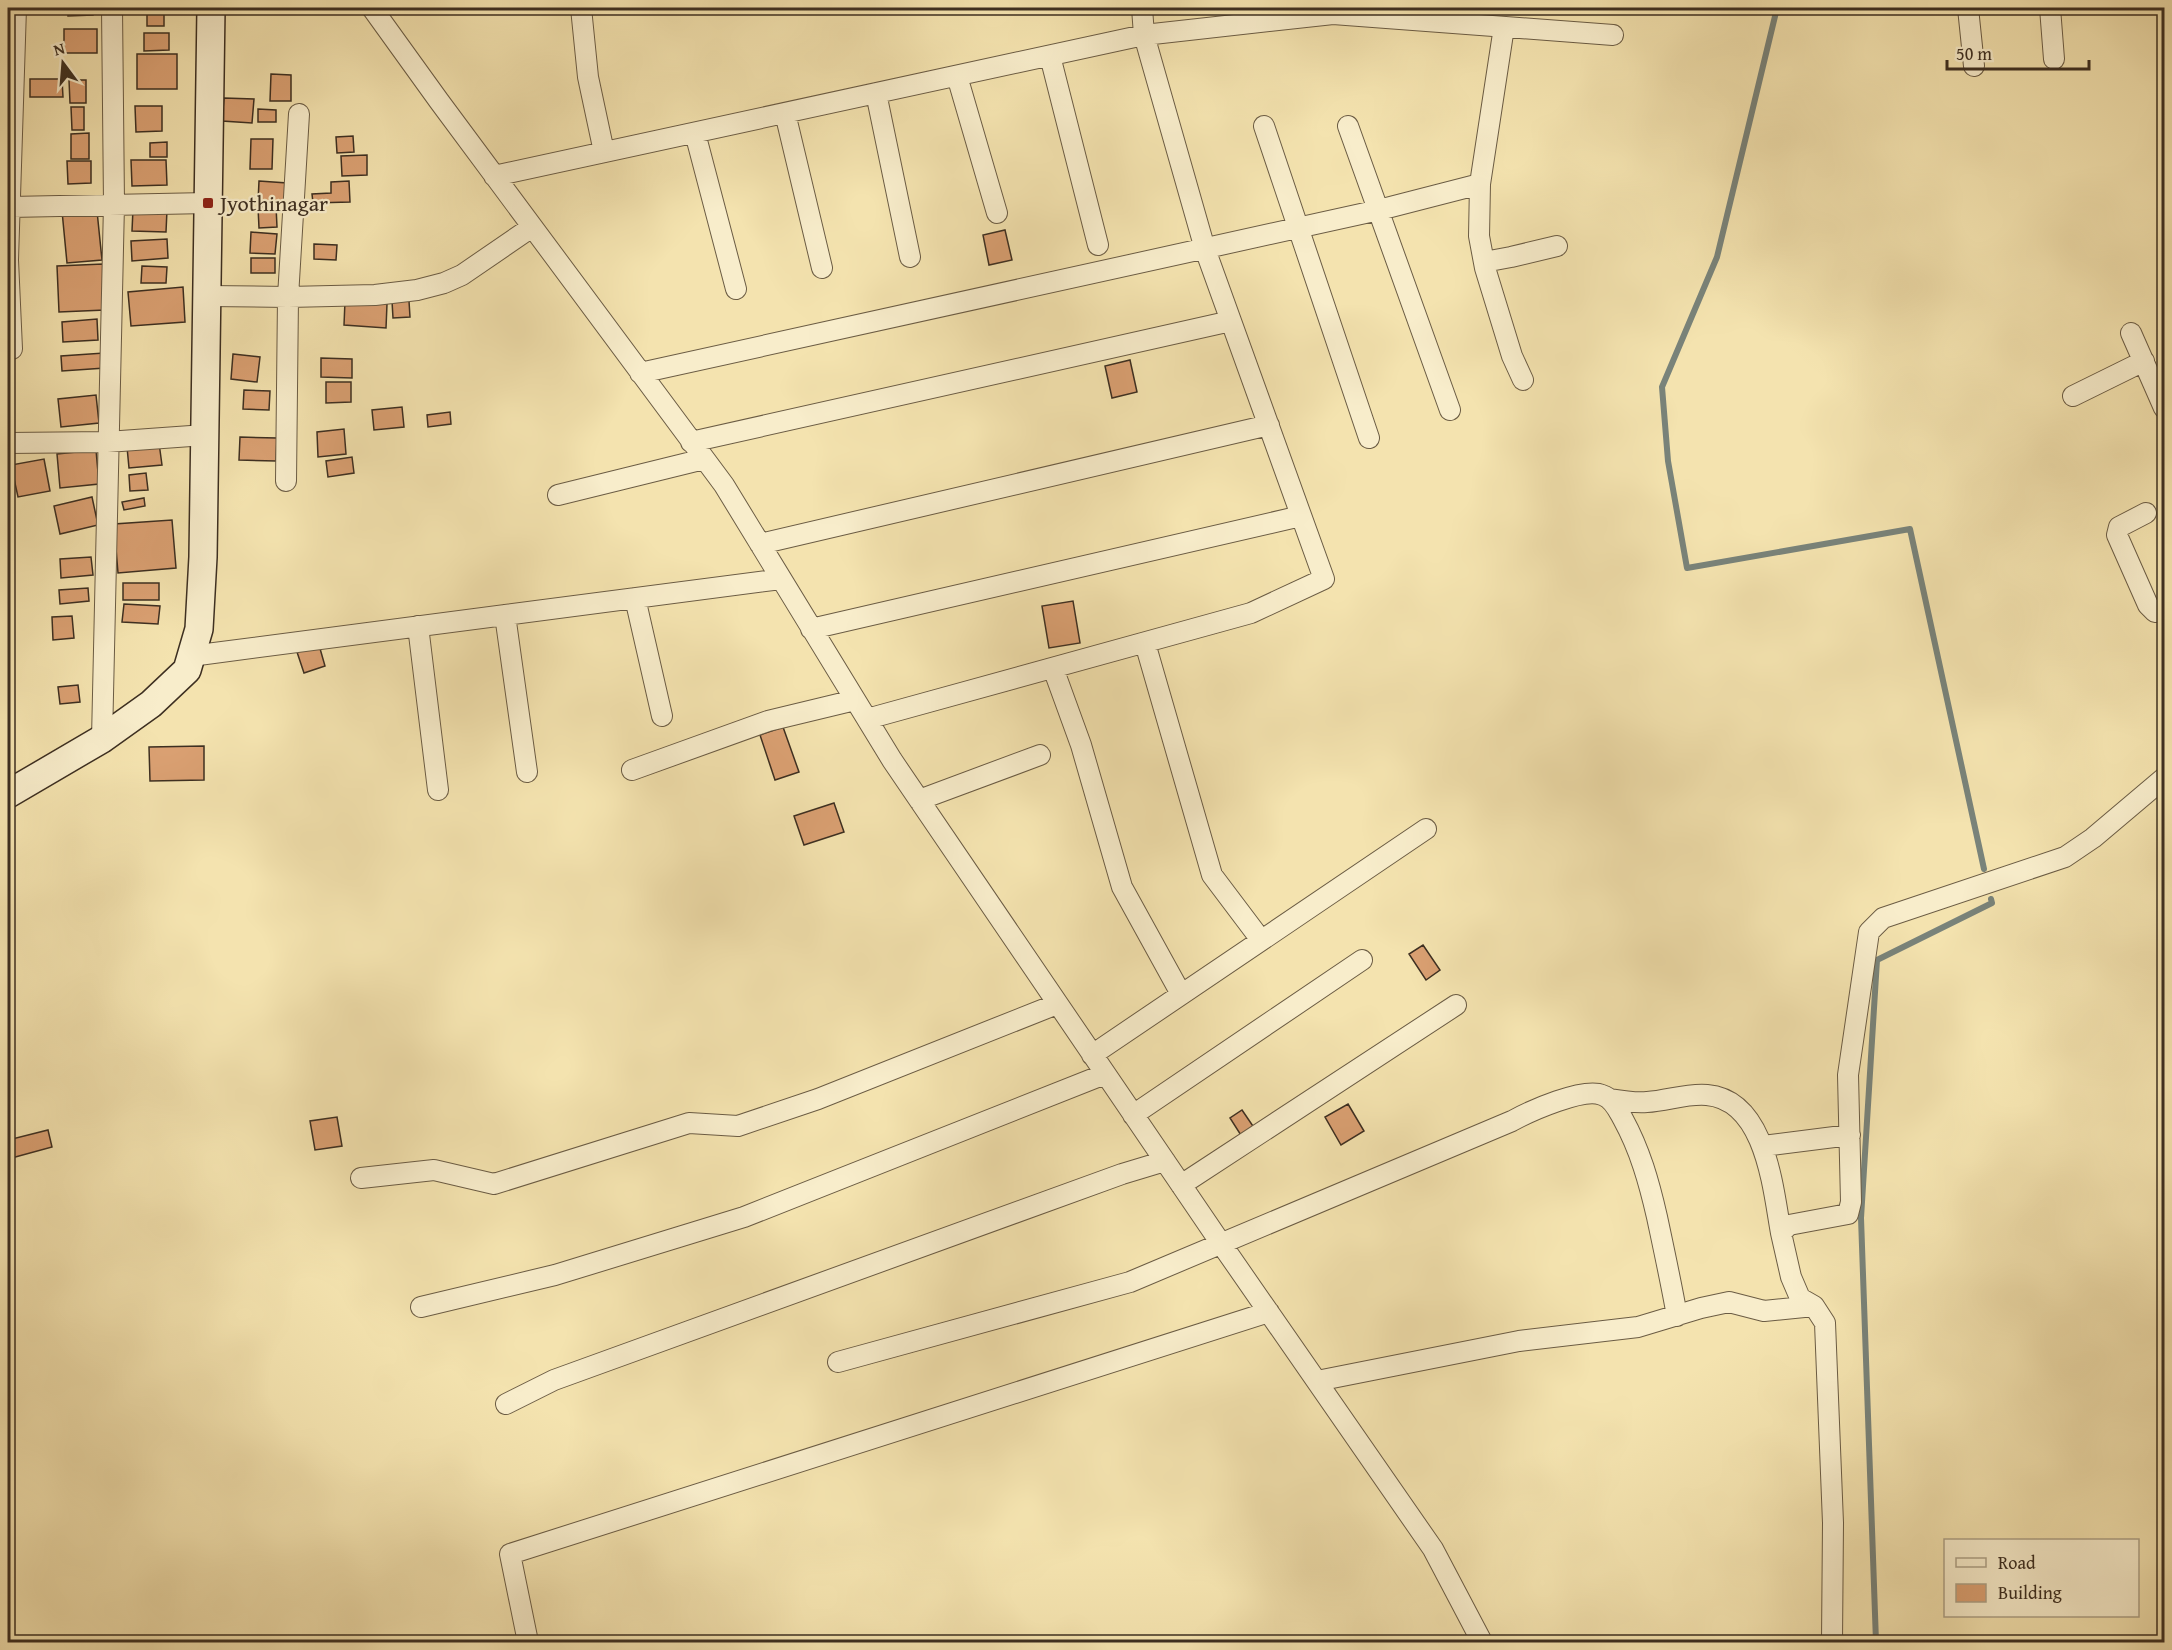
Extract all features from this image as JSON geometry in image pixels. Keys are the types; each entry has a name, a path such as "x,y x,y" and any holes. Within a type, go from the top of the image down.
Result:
{"street":[{"path":"8,350 12,349 8,260 16,8"},
{"path":"102,739 114,204 112,8"},
{"path":"8,794 102,739 151,704 187,670 199,629 203,557 211,8"},
{"path":"372,8 724,485 811,629 919,800 1220,1242 1434,1549 1482,1642"},
{"path":"581,8 588,76 603,152"},
{"path":"867,719 1251,613 1324,579 1205,249 1144,35 1142,8"},
{"path":"1968,8 1974,66"},
{"path":"2050,8 2054,59"},
{"path":"494,176 1144,35 1333,14 1613,35"},
{"path":"1504,27 1480,184 1479,236 1484,262 1512,356 1523,380"},
{"path":"1050,56 1098,245"},
{"path":"957,76 997,213"},
{"path":"876,93 910,257"},
{"path":"786,113 822,268"},
{"path":"286,481 288,297 299,114"},
{"path":"1264,126 1369,438"},
{"path":"1348,126 1450,410"},
{"path":"694,132 736,290"},
{"path":"640,373 1379,210 1480,184"},
{"path":"10,207 208,203"},
{"path":"207,296 375,295 417,290 462,276 532,227"},
{"path":"1484,262 1511,258 1557,246"},
{"path":"692,442 1231,321"},
{"path":"2132,333 2164,408"},
{"path":"2073,396 2144,361"},
{"path":"760,544 1269,425"},
{"path":"8,443 107,442 205,435"},
{"path":"558,495 704,459"},
{"path":"2146,513 2119,527 2117,535 2148,605 2155,612 2164,610"},
{"path":"811,629 1301,516"},
{"path":"191,656 781,579"},
{"path":"635,598 662,716"},
{"path":"505,615 528,772"},
{"path":"418,626 438,790"},
{"path":"1145,643 1212,875 1261,940"},
{"path":"1053,668 1081,745 1122,887 1181,994"},
{"path":"632,770 768,721 855,700"},
{"path":"919,800 1040,755"},
{"path":"1780,1233 1789,1226 1848,1214 1851,1202 1848,1076 1869,933 1883,918 2065,857 2093,838 2164,778"},
{"path":"1092,1055 1426,829"},
{"path":"1133,1115 1362,960"},
{"path":"361,1178 434,1170 494,1184 689,1123 738,1126 818,1099 1058,1004"},
{"path":"1181,1185 1456,1005"},
{"path":"421,1307 555,1275 744,1217 1105,1074"},
{"path":"838,1362 1130,1282 1535,1109 1591,1092 1610,1099 1646,1102 1709,1095 1724,1100 1740,1110 1764,1146 1780,1233 1791,1277 1800,1298 1814,1306 1825,1323 1833,1523 1832,1642"},
{"path":"1610,1099 1632,1136 1647,1177 1668,1264 1677,1316"},
{"path":"1764,1146 1850,1135"},
{"path":"506,1404 554,1380 1122,1174 1165,1161"},
{"path":"1317,1382 1519,1341 1638,1327 1729,1302 1764,1311 1814,1306"},
{"path":"528,1642 510,1554 1269,1312"}],"building":[{"path":"68,8 93,8 93,15 68,16"},
{"path":"147,10 164,10 164,26 147,26"},
{"path":"64,29 97,29 97,53 64,53"},
{"path":"144,33 169,33 169,50 144,51"},
{"path":"137,54 177,54 177,89 137,89"},
{"path":"271,74 291,75 291,101 270,101"},
{"path":"30,79 62,79 63,97 30,97"},
{"path":"69,80 86,80 86,103 70,103"},
{"path":"224,98 254,99 252,123 222,121"},
{"path":"135,106 162,106 162,131 136,132"},
{"path":"71,107 84,107 84,130 72,130"},
{"path":"258,109 276,110 276,122 258,122"},
{"path":"89,133 89,159 71,159 71,134"},
{"path":"353,136 354,152 337,153 336,137"},
{"path":"251,139 273,139 272,169 250,169"},
{"path":"167,142 167,157 150,157 150,143"},
{"path":"367,155 367,175 342,176 341,156"},
{"path":"131,160 166,160 167,185 132,186"},
{"path":"67,161 91,161 91,183 68,184"},
{"path":"259,181 287,183 286,203 258,202"},
{"path":"349,181 350,202 313,203 312,194 331,193 331,182"},
{"path":"276,206 277,227 259,228 258,207"},
{"path":"133,209 167,210 166,232 132,231"},
{"path":"62,211 97,211 102,260 67,263"},
{"path":"1005,230 1012,260 989,265 983,235"},
{"path":"251,232 277,234 275,254 250,253"},
{"path":"167,239 168,258 132,261 131,241"},
{"path":"314,244 337,245 336,260 314,259"},
{"path":"251,258 275,258 275,273 251,273"},
{"path":"103,264 105,310 59,312 57,266"},
{"path":"142,266 167,267 166,283 141,283"},
{"path":"183,287 185,322 131,326 128,292"},
{"path":"345,301 387,304 386,328 344,325"},
{"path":"392,301 409,301 410,317 393,318"},
{"path":"97,319 98,340 63,342 62,322"},
{"path":"104,353 105,368 62,371 61,356"},
{"path":"233,354 260,357 257,382 231,379"},
{"path":"321,358 352,359 352,378 321,377"},
{"path":"1130,360 1137,392 1112,398 1105,366"},
{"path":"326,382 351,382 351,402 326,403"},
{"path":"244,390 270,391 269,410 243,409"},
{"path":"96,395 99,423 61,427 58,399"},
{"path":"402,407 404,427 374,430 372,410"},
{"path":"450,412 451,424 428,427 427,415"},
{"path":"344,429 346,454 318,457 317,432"},
{"path":"240,437 277,438 276,461 239,460"},
{"path":"159,443 162,465 129,468 127,447"},
{"path":"96,450 99,484 60,488 57,454"},
{"path":"352,457 354,473 328,477 326,461"},
{"path":"44,459 50,491 18,497 11,465"},
{"path":"146,473 148,490 130,491 129,475"},
{"path":"92,497 98,525 60,534 54,506"},
{"path":"144,498 145,506 124,510 122,502"},
{"path":"172,520 176,568 118,573 114,524"},
{"path":"91,557 93,575 61,578 60,559"},
{"path":"123,583 159,583 159,600 123,600"},
{"path":"88,588 89,601 60,604 59,590"},
{"path":"1073,601 1080,643 1049,648 1042,606"},
{"path":"124,604 160,606 158,624 122,622"},
{"path":"72,616 74,638 53,640 52,617"},
{"path":"319,645 325,666 304,673 297,652"},
{"path":"78,685 80,702 60,704 58,687"},
{"path":"783,727 799,772 775,780 760,735"},
{"path":"204,746 204,780 150,781 149,747"},
{"path":"834,803 844,832 804,845 794,816"},
{"path":"1423,945 1440,970 1426,980 1409,954"},
{"path":"1348,1104 1364,1131 1341,1145 1325,1117"},
{"path":"1242,1110 1257,1132 1244,1140 1230,1118"},
{"path":"337,1117 342,1146 315,1150 310,1121"},
{"path":"48,1130 52,1147 8,1159 8,1140"}],"waterway":[{"path":"1777,8 1717,257 1662,387 1668,461 1687,568 1910,529 1984,869"},
{"path":"1876,1642 1861,1218 1877,960 1992,903 1991,899"}],"place":[{"name":"Jyothinagar","path":"208,203"}]}
